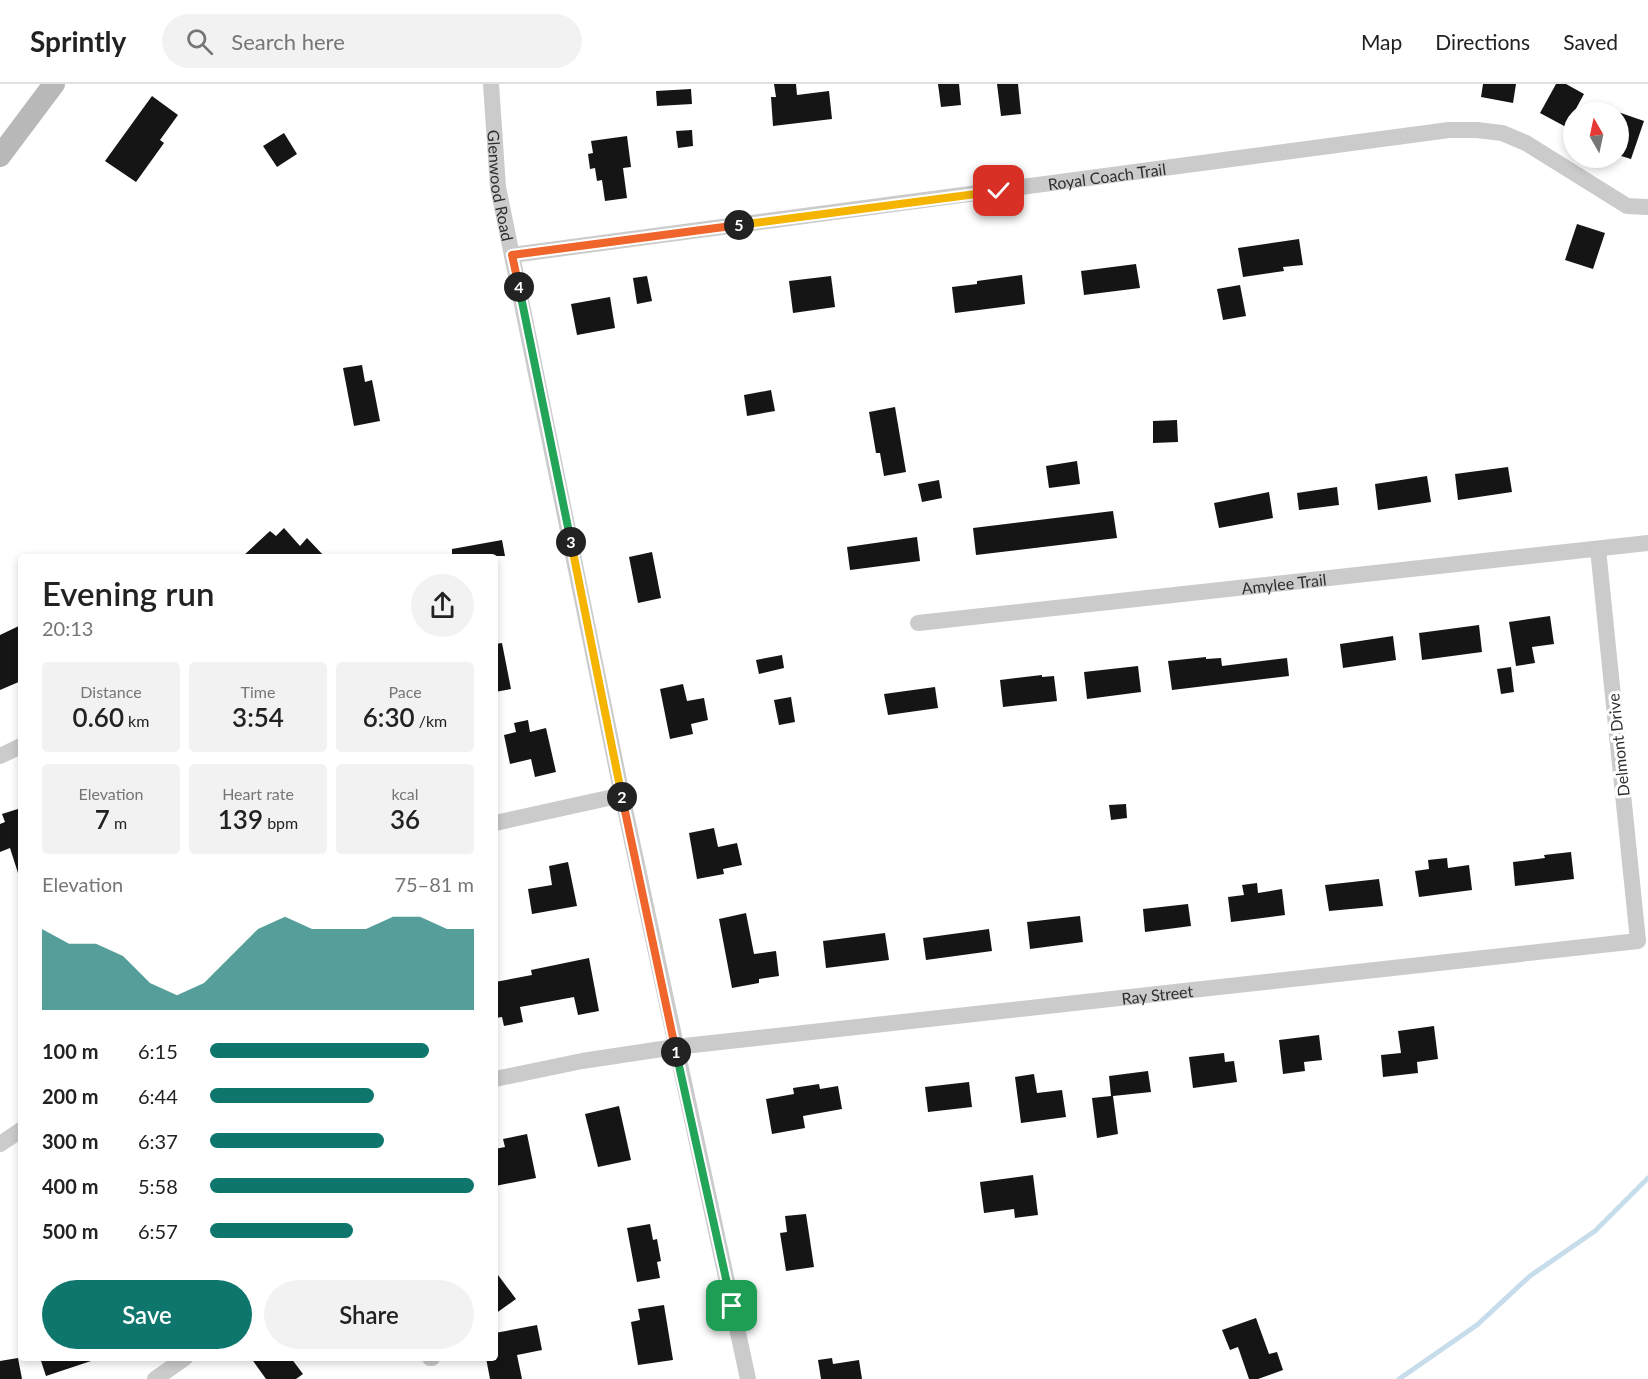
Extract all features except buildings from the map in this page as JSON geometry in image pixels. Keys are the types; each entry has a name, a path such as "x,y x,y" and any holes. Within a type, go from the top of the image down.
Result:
{"main road":[{"path":"0,156 54,84"}],"street":[{"name":"Glenwood Road","path":"491,84 498,187 622,795 748,1379"},
{"name":"Royal Coach Trail","path":"512,255 1449,130 1502,133 1526,143 1627,206 1648,207"},
{"name":"Amylee Trail","path":"918,623 1648,543"},
{"name":"Delmont Drive","path":"1598,549 1638,941"},
{"path":"0,756 18,747"},
{"path":"498,822 622,795"},
{"name":"Ray Street","path":"498,1078 582,1061 675,1047 1638,941"},
{"path":"0,1144 18,1132"},
{"path":"155,1379 180,1361"}],"waterway":[{"path":"1399,1379 1477,1325 1530,1276 1595,1231 1648,1178"}],"route":[{"path":"732,1306 622,795 512,255 999,191"}]}
